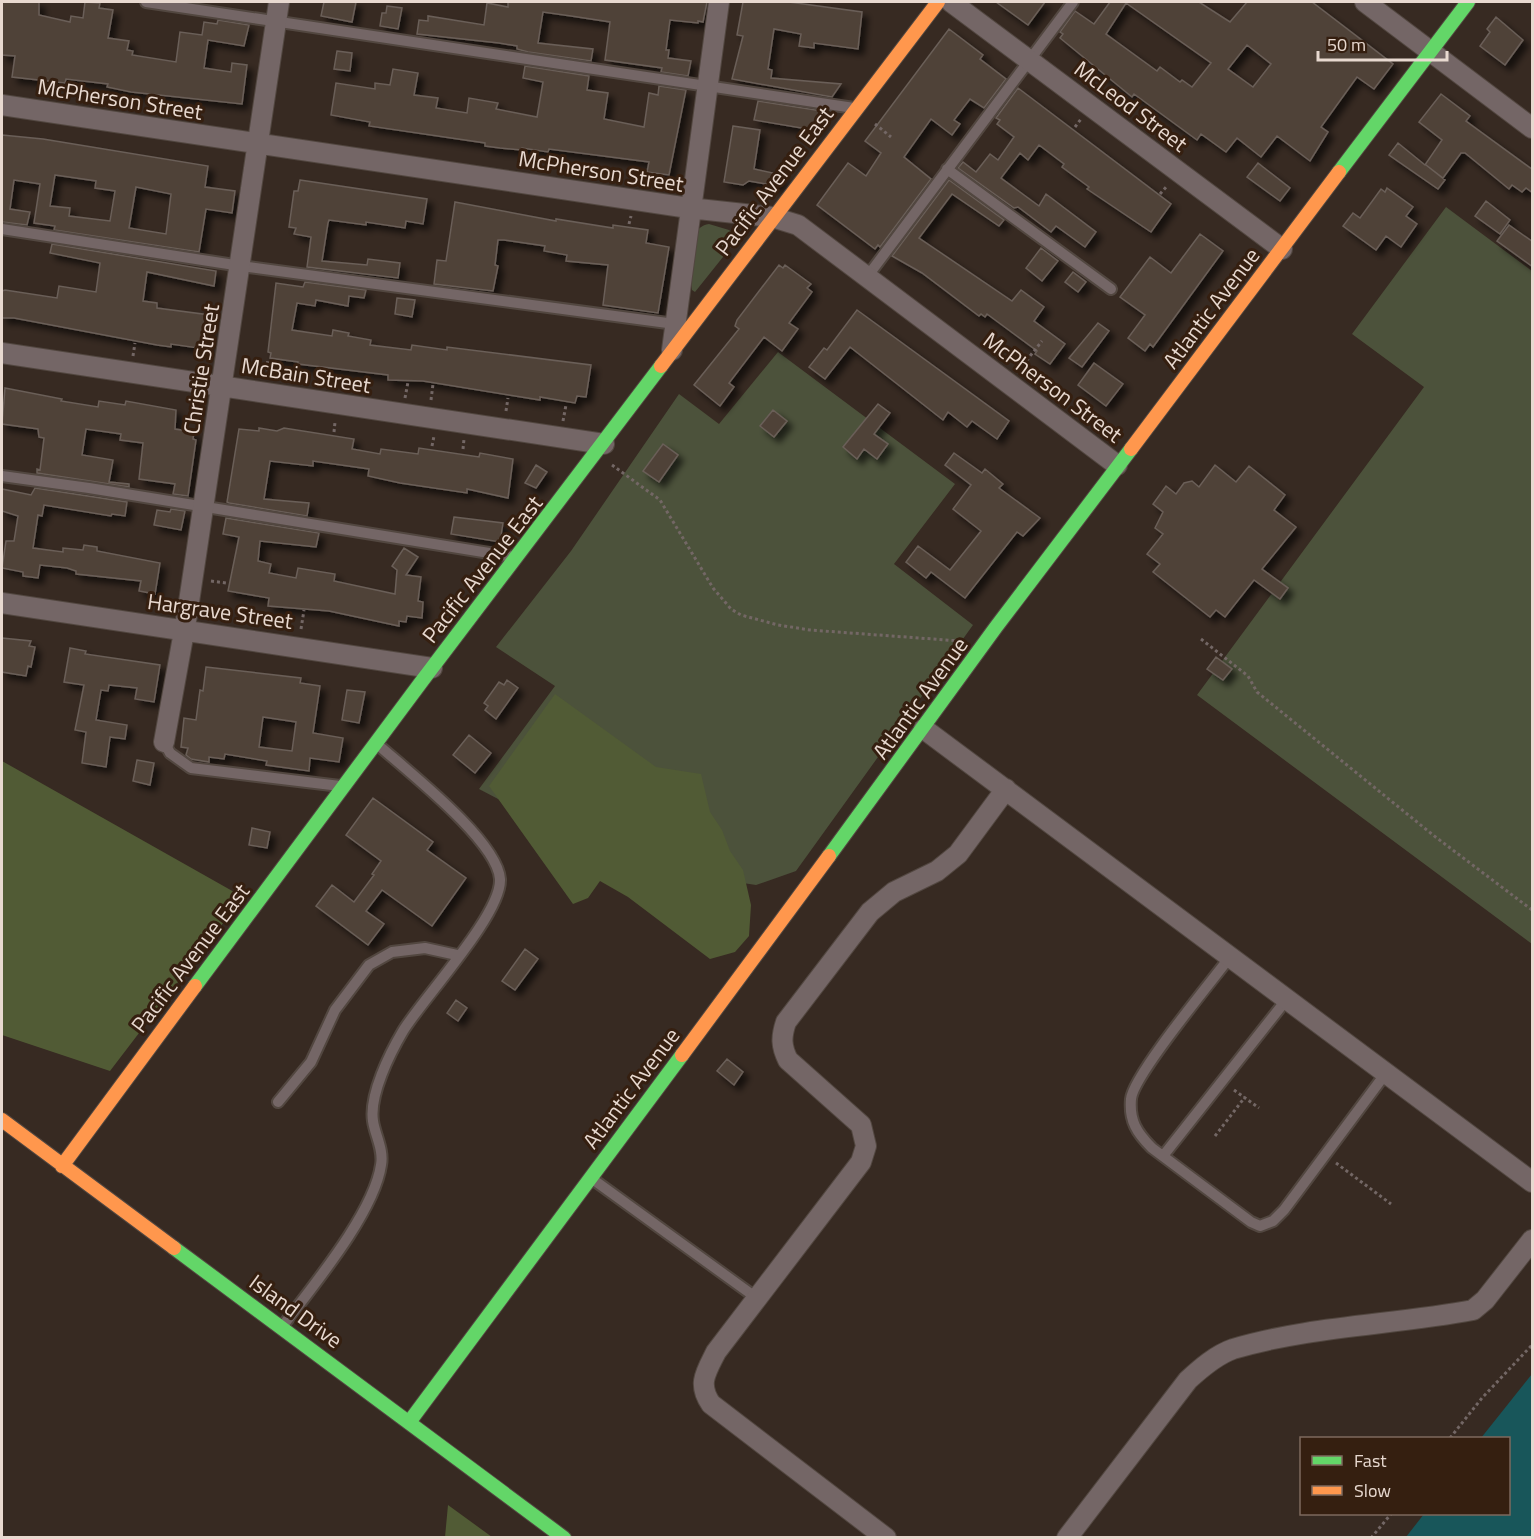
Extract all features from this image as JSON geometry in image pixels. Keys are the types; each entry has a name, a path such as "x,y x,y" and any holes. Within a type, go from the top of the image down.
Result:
{"street":[{"name":"Christie Street","path":"164,742 185,629 279,2"},
{"path":"671,354 689,208 719,2"},
{"name":"Pacific Avenue East","path":"62,1166 432,668 601,449 772,217 938,2"},
{"name":"McLeod Street","path":"951,2 1282,249"},
{"path":"1365,2 1533,128"},
{"name":"Atlantic Avenue","path":"410,1421 1117,465 1468,2"},
{"name":"McPherson Street","path":"2,105 689,208 772,217 798,225 1117,465"},
{"name":"McBain Street","path":"2,353 601,449"},
{"name":"Hargrave Street","path":"2,603 432,668"},
{"path":"924,729 1533,1182"},
{"path":"886,1538 711,1404 702,1387 704,1374 717,1353 861,1162 866,1146 861,1125 788,1060 783,1049 782,1035 786,1022 870,912 894,892 938,871 958,854 1006,789"},
{"name":"Island Drive","path":"2,1120 410,1421 564,1538"},
{"path":"1067,1538 1188,1380 1204,1366 1232,1350 1312,1333 1473,1310 1485,1300 1533,1240"}],"lane":[{"path":"146,2 856,108"},
{"path":"867,277 1073,2"},
{"path":"947,169 1111,289"},
{"path":"2,229 241,266 675,324"},
{"path":"2,477 89,488 518,557"},
{"path":"164,742 170,753 190,768 344,786"},
{"path":"282,1328 334,1257 373,1190 381,1164 381,1150 372,1117 383,1069 404,1030 492,910 500,881 495,861 445,804 376,743"},
{"path":"278,1102 311,1062 335,1010 369,965 392,952 414,949 425,948 458,955"},
{"path":"1230,957 1134,1086 1131,1120 1138,1134 1162,1156 1251,1222 1260,1226 1273,1221 1284,1210 1386,1073"},
{"path":"1162,1156 1287,999"},
{"path":"591,1178 758,1299"}],"path":[{"path":"1075,128 1082,119"},
{"path":"875,124 891,137"},
{"path":"1160,194 1169,182"},
{"path":"1019,371 1042,341"},
{"path":"133,357 135,343"},
{"path":"265,377 267,360"},
{"path":"405,398 408,382"},
{"path":"430,401 433,384"},
{"path":"506,412 508,398"},
{"path":"563,421 566,405"},
{"path":"334,432 335,420"},
{"path":"432,446 434,434"},
{"path":"463,450 464,439"},
{"path":"601,449 660,500 713,588 741,615 778,625 810,630 985,644"},
{"path":"211,580 226,583"},
{"path":"301,629 304,610"},
{"path":"1201,639 1248,676 1257,692 1433,835 1533,910"},
{"path":"1222,1081 1259,1108"},
{"path":"1215,1136 1245,1097"},
{"path":"1324,1155 1391,1204"},
{"path":"1451,1437 1482,1398 1533,1345"},
{"path":"1371,1538 1389,1515"}],"green space":[{"path":"1446,207 1532,271 1532,944 1197,695 1424,387 1352,334"},
{"path":"709,224 729,230 735,235 735,242 695,292 692,290 690,252 692,242 695,233 701,227"},
{"path":"778,352 955,484 894,564 973,625 796,871 756,885 690,875 550,826 479,789 555,686 496,647 571,551 679,394 719,424"},
{"path":"555,694 656,767 701,774 710,812 722,830 730,851 743,870 751,905 749,936 735,952 710,959 628,897 600,881 588,898 573,904 489,786"},
{"path":"2,761 243,897 110,1071 2,1035"},
{"path":"448,1505 492,1537 445,1537"}],"water":[{"path":"1532,1374 1532,1537 1406,1537 1423,1515 1510,1515 1510,1437 1482,1437"}],"building":[{"path":"2,2 39,2 39,15 70,22 71,16 83,18 85,2 100,3 99,8 113,10 108,38 129,41 127,50 133,51 132,55 176,62 180,32 202,35 204,22 217,24 218,20 249,25 244,46 208,40 204,68 231,72 232,63 247,65 242,104 131,92 107,87 108,84 66,79 65,83 12,77 15,56 2,55"},
{"path":"324,2 356,2 352,22 321,16"},
{"path":"508,2 707,2 703,22 670,20 666,50 669,50 668,58 691,61 688,76 661,72 662,68 605,60 610,22 543,12 538,43 593,49 591,61 528,52 517,49 517,46 499,43 417,34 419,20 428,21 428,16 484,25 487,3 508,7"},
{"path":"743,2 789,2 862,12 858,49 814,43 814,48 799,46 801,34 774,29 768,69 772,70 771,78 841,84 832,97 732,79 743,36 737,35"},
{"path":"996,2 1045,2 1028,25"},
{"path":"1110,2 1199,2 1230,22 1247,2 1312,2 1393,64 1374,89 1357,77 1321,127 1328,132 1310,161 1277,136 1261,157 1237,138 1226,152 1201,134 1197,140 1134,94 1132,97 1060,38 1063,34 1060,32 1075,11 1094,24","holes":["1126,3 1211,63 1192,87 1182,80 1180,82 1160,67 1157,71 1106,34","1247,45 1271,64 1253,87 1228,69"]},
{"path":"387,6 402,8 398,29 380,26 382,13 386,13"},
{"path":"1496,17 1523,40 1505,65 1480,46 1490,32 1487,29"},
{"path":"949,29 983,55 980,59 1006,79 984,108 970,99 954,120 960,124 952,135 931,119 904,157 931,179 880,247 878,245 875,249 817,205 848,163 866,176 881,153 865,141"},
{"path":"337,51 352,53 350,71 334,69"},
{"path":"525,66 589,76 587,90 608,93 604,119 644,127 649,93 658,95 659,86 686,90 669,175 647,172 649,162 549,149 548,152 485,146 485,143 369,126 370,122 331,115 336,83 375,89 375,83 390,85 393,69 418,73 414,95 438,98 436,108 467,113 469,98 498,103 496,109 537,117 543,82 523,78"},
{"path":"1018,88 1171,204 1151,232 1087,189 1089,187 1062,167 1064,164 1039,145 1028,160 1020,153 1001,178 1039,206 1046,194 1096,232 1085,247 1056,226 1051,232 1018,207 1014,208 958,168 963,162 976,172 990,154 998,160 1014,137 997,124 1000,120 996,118"},
{"path":"1441,94 1470,116 1466,121 1533,170 1533,193 1526,188 1522,192 1512,185 1509,189 1465,153 1461,153 1443,178 1426,165 1445,180 1438,189 1389,155 1398,143 1425,165 1442,140 1419,122"},
{"path":"758,101 822,111 818,117 821,120 813,130 754,120"},
{"path":"733,126 760,130 754,169 782,175 777,186 749,181 743,185 724,182"},
{"path":"2,135 43,139 208,166 205,187 235,191 232,213 206,209 199,252 54,230 55,226 34,223 40,184 14,180 10,209 30,212 27,225 2,222","holes":["55,175 96,181 95,188 115,191 110,221 69,216 70,208 50,206","136,187 171,194 166,234 129,228"]},
{"path":"1258,163 1290,188 1280,201 1247,177"},
{"path":"300,180 427,199 423,224 406,221 405,228 366,222 366,225 329,220 322,261 367,265 368,259 400,263 398,278 307,267 311,237 294,234 296,228 289,227 294,191 298,191"},
{"path":"949,180 1004,220 999,226 952,194 919,238 1012,301 1021,290 1044,307 1034,321 1065,344 1050,364 1035,354 1037,351 987,314 985,317 981,314 979,316 922,273 892,256"},
{"path":"1387,188 1413,207 1406,216 1417,224 1401,247 1386,236 1376,250 1343,226 1353,213 1360,218 1381,189 1385,192"},
{"path":"1486,201 1510,220 1500,234 1475,216"},
{"path":"455,202 556,221 556,219 613,228 613,225 648,230 646,243 669,247 658,313 603,305 608,265 566,261 567,255 544,251 545,246 504,240 498,240 495,265 498,266 493,291 434,284 437,260 446,261"},
{"path":"1509,225 1533,242 1533,267 1497,241"},
{"path":"1200,234 1223,251 1153,347 1150,344 1145,351 1128,338 1145,315 1120,297 1150,257 1171,273"},
{"path":"52,244 216,271 214,286 147,272 143,301 157,303 157,308 210,315 205,349 171,344 171,347 157,345 14,318 2,318 2,291 5,290 57,298 59,286 96,292 100,263 50,253"},
{"path":"1041,248 1058,261 1042,281 1026,268"},
{"path":"779,265 783,268 785,265 811,284 807,288 812,292 789,323 798,329 782,351 764,337 729,383 734,387 720,406 694,385 739,329 735,326 737,320"},
{"path":"1073,272 1086,282 1078,292 1065,282"},
{"path":"305,282 366,290 364,298 349,296 348,306 316,300 315,306 297,303 292,330 332,336 333,330 349,333 348,336 371,340 370,345 411,350 412,345 447,350 447,347 591,365 586,397 577,396 575,403 540,397 540,400 423,381 388,380 388,375 298,364 298,362 270,358 271,353 268,352 276,283 303,287"},
{"path":"397,298 415,300 412,317 395,314"},
{"path":"857,310 1009,421 997,439 972,421 967,427 948,412 943,420 850,347 825,379 809,367 824,348 827,350"},
{"path":"1098,323 1109,331 1082,367 1069,358"},
{"path":"1094,363 1123,384 1106,406 1078,385"},
{"path":"5,388 98,407 99,401 125,405 126,401 176,410 175,429 194,432 193,439 196,440 188,496 173,494 175,484 139,479 143,443 120,440 121,434 86,429 82,455 113,460 109,482 129,484 129,487 37,473 37,469 40,470 44,438 39,437 38,429 2,424"},
{"path":"878,404 890,413 874,434 888,444 877,459 864,449 857,459 843,447"},
{"path":"773,410 787,421 774,437 760,426"},
{"path":"259,428 277,431 284,428 354,439 352,449 380,454 381,449 418,454 419,448 479,457 480,453 513,459 508,498 467,489 467,493 400,483 368,476 369,469 313,461 313,466 270,461 264,499 309,503 307,516 229,503 227,502 239,429 259,431"},
{"path":"663,444 678,455 659,482 643,471"},
{"path":"954,453 982,473 985,469 1003,484 999,488 1040,518 1023,536 1017,532 965,598 931,572 926,578 906,562 918,546 950,570 981,531 953,509 971,485 945,465"},
{"path":"536,465 547,472 536,488 525,483"},
{"path":"1215,465 1236,482 1249,466 1285,495 1274,510 1296,527 1262,569 1288,588 1280,599 1254,580 1225,617 1216,610 1210,617 1153,572 1160,564 1147,554 1163,534 1155,528 1163,512 1153,504 1166,486 1176,494 1184,483 1192,481 1199,487"},
{"path":"35,488 127,502 125,516 112,514 111,516 44,505 42,516 38,515 33,548 63,552 63,548 83,550 84,545 97,547 97,551 160,563 155,594 139,591 141,581 76,574 76,571 67,568 40,565 38,578 23,576 23,572 2,568 6,541 14,541 18,516 2,511 2,489 31,495"},
{"path":"171,509 185,511 181,530 154,525 157,510 170,512"},
{"path":"454,517 503,523 500,542 451,534"},
{"path":"226,518 319,533 316,547 260,541 258,561 271,564 269,573 296,578 298,568 335,574 334,581 395,594 397,570 392,566 404,548 418,557 406,575 421,577 418,601 423,602 422,618 407,616 406,622 399,621 399,626 329,611 268,606 269,598 228,591 239,537 223,534"},
{"path":"2,638 31,641 29,646 35,647 31,667 28,666 26,676 2,672"},
{"path":"70,648 86,651 85,654 160,665 154,702 135,699 137,688 109,685 108,691 101,690 96,720 127,725 125,739 110,737 106,767 82,763 86,732 75,730 84,685 64,682"},
{"path":"1216,657 1232,669 1223,680 1207,669"},
{"path":"206,667 301,678 300,683 320,686 313,733 343,738 339,762 310,758 309,771 266,765 267,761 225,754 224,759 209,757 209,762 191,759 186,755 188,748 181,747 184,718 196,720 200,690 203,691","holes":["263,717 296,722 292,751 259,747"]},
{"path":"507,680 518,688 496,719 485,710 488,706 484,703 499,682 504,685"},
{"path":"347,690 365,692 359,723 342,720"},
{"path":"469,735 491,753 475,773 453,755"},
{"path":"137,760 154,763 150,785 133,781"},
{"path":"373,798 433,842 427,850 466,878 432,926 382,890 366,911 384,924 368,945 316,906 332,885 354,902 374,875 372,874 381,861 346,835"},
{"path":"252,828 270,832 267,848 249,845"},
{"path":"525,949 538,959 515,990 502,981"},
{"path":"456,1000 467,1008 458,1021 447,1013"},
{"path":"727,1059 743,1072 734,1085 717,1071"}],"traffic: fast":[{"path":"1339,172 1468,2"},
{"path":"195,986 661,366"},
{"path":"829,856 996,627 1131,449"},
{"path":"410,1421 682,1055"},
{"path":"174,1248 564,1538"}],"traffic: slow":[{"path":"661,366 938,2"},
{"path":"1131,449 1339,172"},
{"path":"682,1055 829,856"},
{"path":"62,1166 195,986"},
{"path":"2,1120 174,1248"}]}
